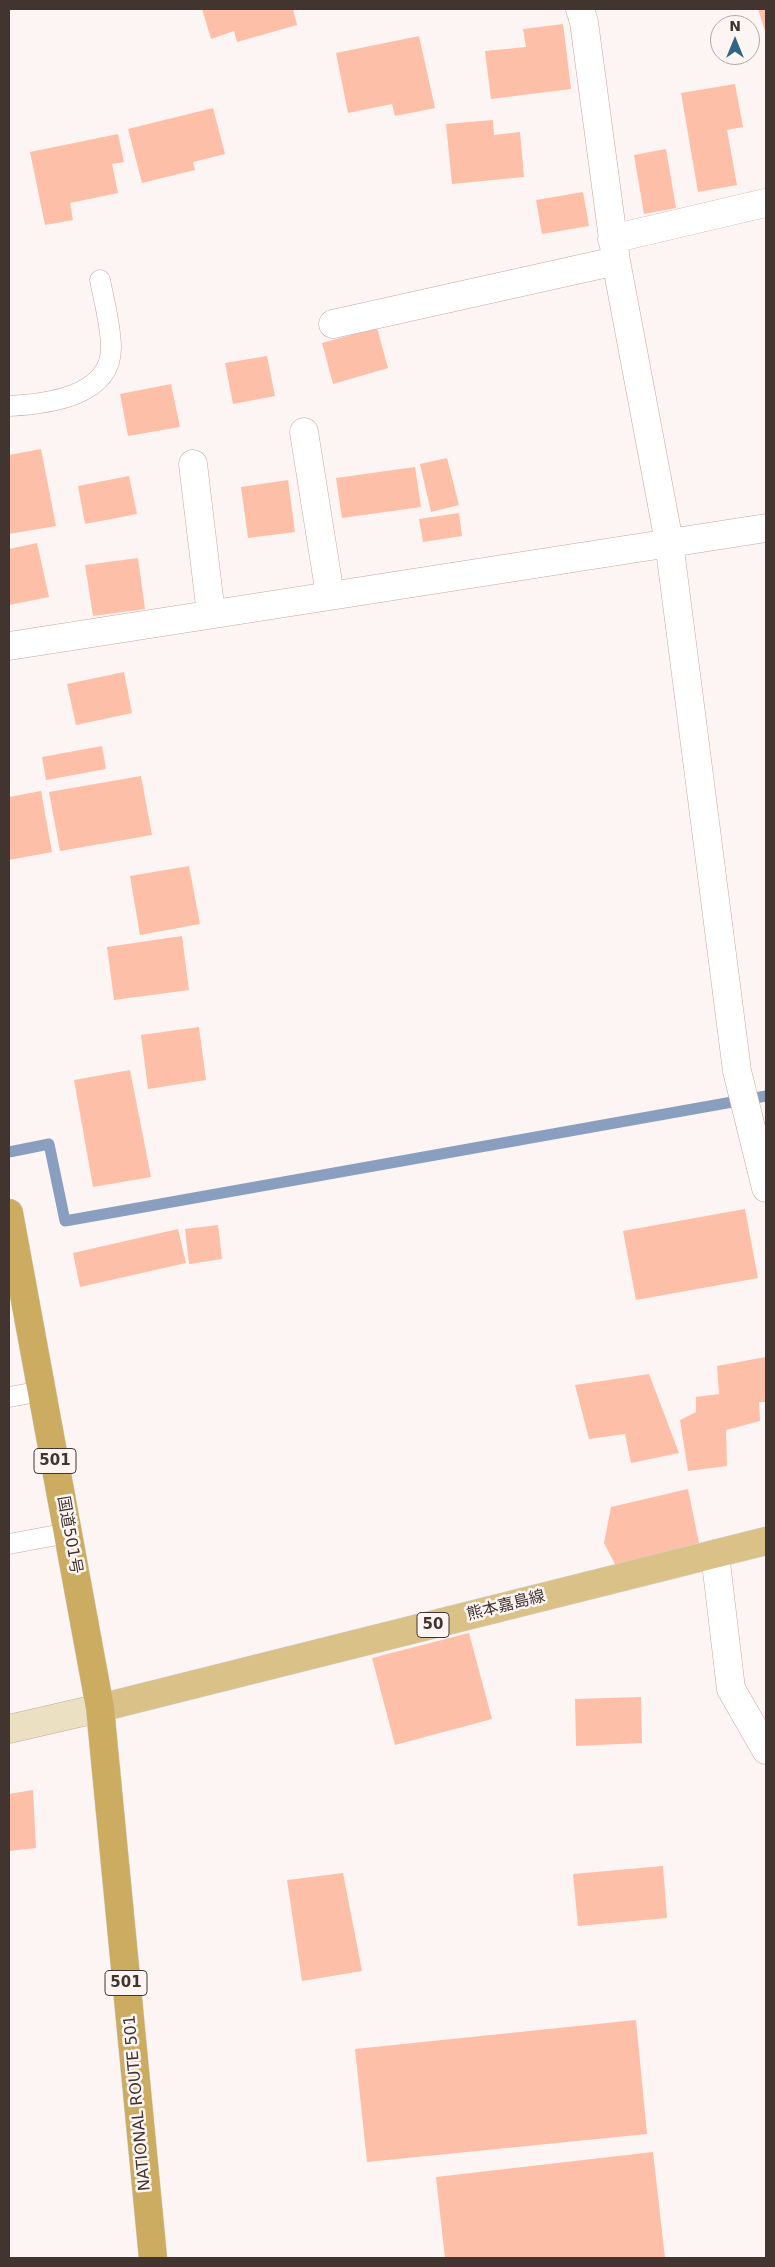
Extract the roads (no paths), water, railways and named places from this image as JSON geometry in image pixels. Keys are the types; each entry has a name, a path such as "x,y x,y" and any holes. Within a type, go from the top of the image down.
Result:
{"highway":[{"name":"国道501号","path":"9,1214 100,1708"},
{"name":"NATIONAL ROUTE 501","path":"100,1708 153,2258"}],"main road":[{"name":"熊本嘉島線","path":"100,1708 766,1541"},
{"path":"9,1729 100,1708"}],"street":[{"path":"580,9 584,22 614,250 669,542 737,1071 766,1188"},
{"path":"333,324 614,250 766,203"},
{"path":"304,432 330,595"},
{"path":"193,464 211,614"},
{"path":"9,646 766,528"},
{"path":"715,1554 731,1689 766,1750"}],"lane":[{"path":"9,406 45,404 77,393 97,382 108,370 111,348 100,280"},
{"path":"9,1397 42,1391"},
{"path":"9,1544 68,1533"}],"waterway":[{"path":"9,1152 49,1144 65,1221 766,1096"}]}
